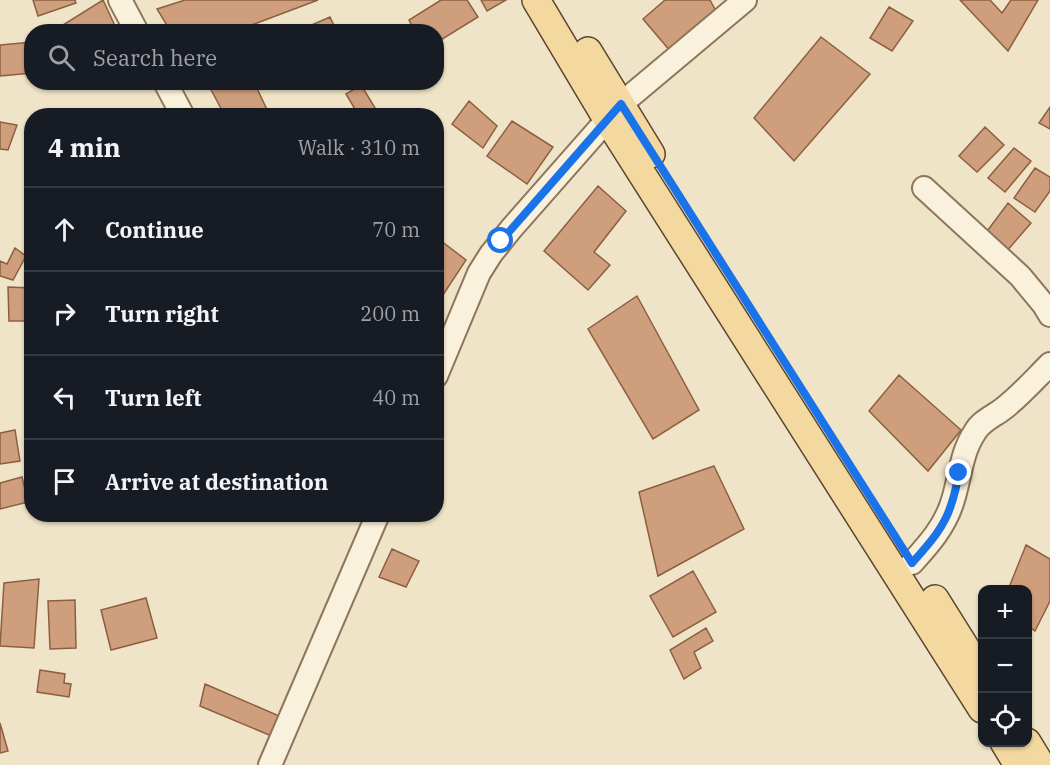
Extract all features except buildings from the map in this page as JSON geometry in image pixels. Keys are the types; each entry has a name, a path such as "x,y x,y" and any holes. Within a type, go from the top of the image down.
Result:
{"main road":[{"path":"536,0 614,111 912,563 978,668"},
{"path":"557,0 614,111 978,702"},
{"path":"1007,747 1018,765"},
{"path":"1029,747 1041,765"}],"street":[{"path":"120,0 133,24"},
{"path":"444,357 479,273 511,229 614,111 745,0"},
{"path":"169,90 179,108"},
{"path":"924,188 1020,276 1050,315"},
{"path":"912,563 943,525 951,506 963,456 979,425 1004,408 1050,364"},
{"path":"270,765 375,522"}],"route":[{"path":"501,241 621,104 912,563 943,525 951,506 959,473"}]}
